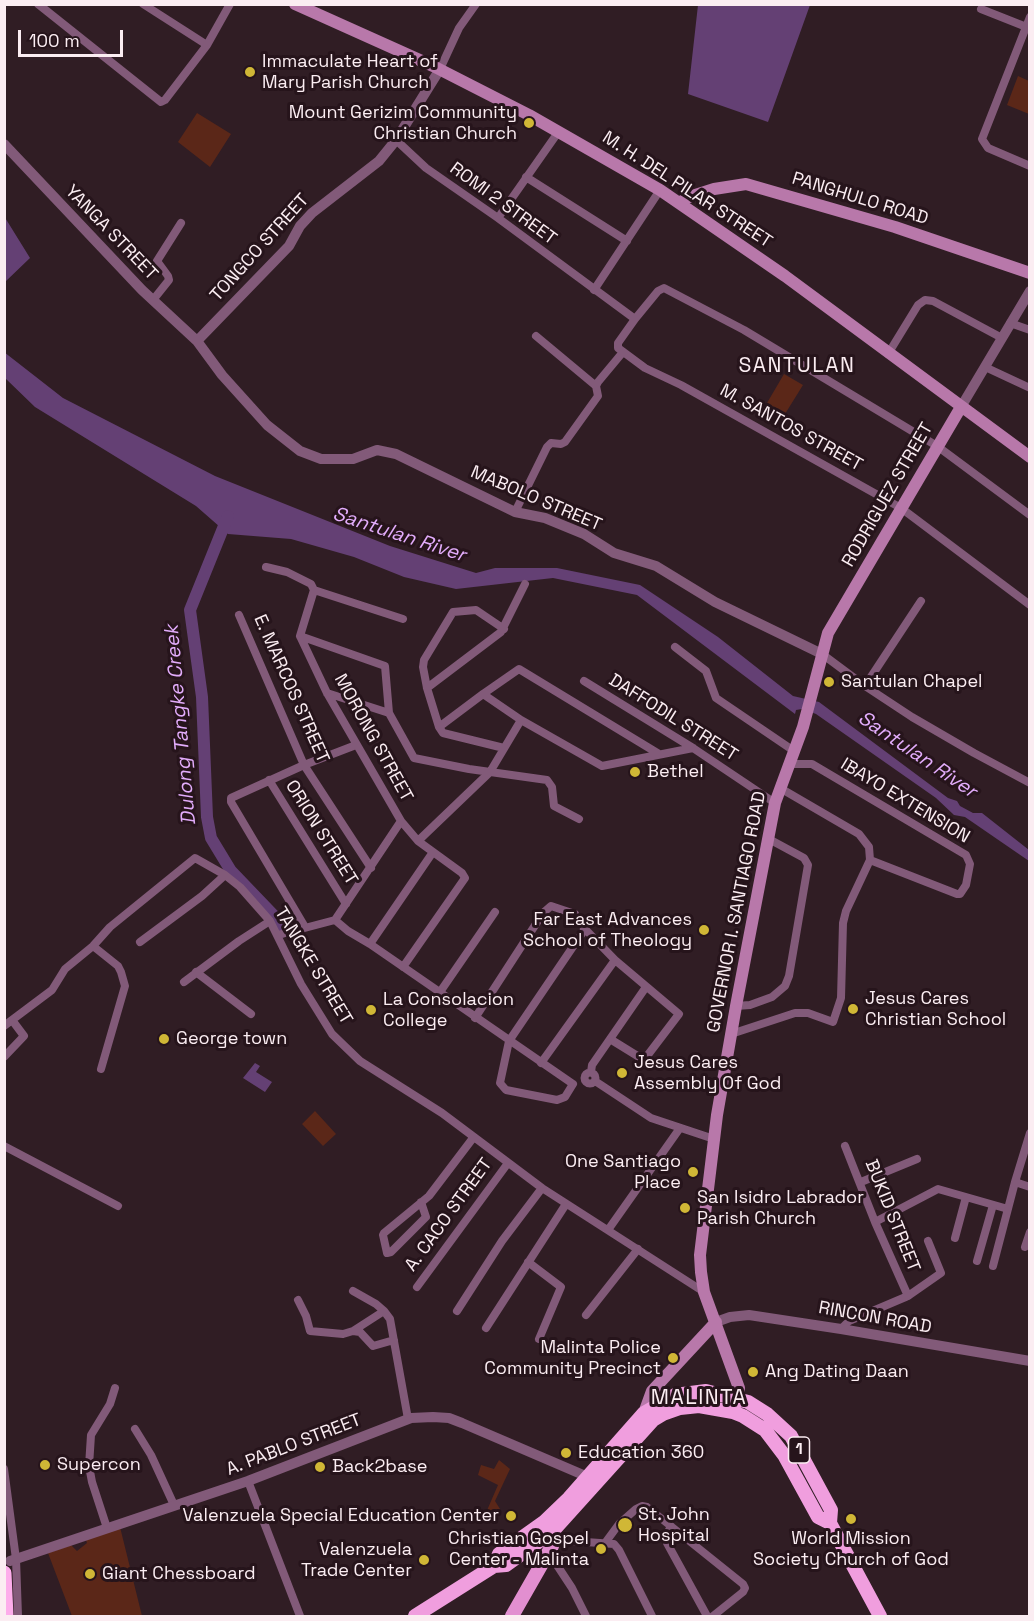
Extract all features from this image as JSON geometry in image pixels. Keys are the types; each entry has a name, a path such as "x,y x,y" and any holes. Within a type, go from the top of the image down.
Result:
{"highway":[{"name":"1","path":"629,1440 644,1413 675,1395 706,1392 748,1402 767,1414 790,1436 831,1510 830,1523 880,1617"},
{"name":"1","path":"415,1617 494,1566 506,1565 550,1531 615,1455 653,1420 672,1410 736,1400"},
{"name":"1","path":"550,1531 588,1477 615,1455"},
{"path":"6,1617 10,1564"}],"main road":[{"name":"M. H. DEL PILAR STREET","path":"295,4 440,69 559,131 660,190 785,276 1029,457"},
{"name":"PANGHULO ROAD","path":"680,203 686,198 714,189 746,184 895,226 1029,273"},
{"name":"RODRIGUEZ STREET","path":"803,727 828,633 961,407"},
{"name":"GOVERNOR I. SANTIAGO ROAD","path":"736,1400 716,1322 704,1292 700,1255 714,1139 767,838 775,803 803,727"},
{"path":"644,1413 652,1390 716,1322"},
{"path":"512,1617 549,1552 550,1531"}],"street":[{"path":"38,4 161,102 165,100 207,45 230,4"},
{"path":"143,4 207,45"},
{"path":"440,69 459,28 476,4"},
{"path":"981,9 1028,28"},
{"path":"1029,17 1028,28 982,138 983,144 992,151 1029,166"},
{"name":"TONGCO STREET","path":"197,341 289,246 300,226 321,204 379,161 396,140 440,69"},
{"path":"498,219 559,131"},
{"name":"ROMI 2 STREET","path":"396,140 426,168 635,319"},
{"name":"YANGA STREET","path":"4,144 153,300 197,341"},
{"path":"526,177 627,241"},
{"path":"594,290 660,190"},
{"path":"153,300 169,279 157,261 181,223"},
{"path":"596,386 623,352 618,348 618,343 658,291 664,288 744,330 937,446 1029,515"},
{"name":"RODRIGUEZ STREET","path":"961,407 1029,291"},
{"path":"888,354 918,305 925,300 933,301 1002,338"},
{"path":"1010,323 1029,330"},
{"path":"515,512 547,447 551,443 565,442 598,396 596,386 536,336"},
{"name":"MABOLO STREET","path":"197,341 222,375 259,417 300,451 321,459 353,459 377,450 396,454 515,512 545,518 584,534 615,553 656,566 715,602 822,654"},
{"name":"M. SANTOS STREET","path":"623,352 645,368 681,385 901,508 1029,605"},
{"path":"985,367 1029,388"},
{"path":"266,567 287,572 311,584 314,590 300,636 385,666 389,713 414,758 547,780 552,787 554,806 579,819"},
{"path":"427,688 504,629 525,584"},
{"path":"314,590 404,618"},
{"path":"865,686 921,601"},
{"path":"504,629 477,610 453,612 424,660 423,667 427,688 443,733 504,748"},
{"name":"E. MARCOS STREET","path":"239,615 304,765 371,868"},
{"name":"MORONG STREET","path":"300,636 327,693 400,821 418,841 462,873 465,878 403,967"},
{"path":"675,647 706,671 716,698 794,751"},
{"path":"822,654 865,686 974,753 1029,783"},
{"path":"439,727 519,669 659,754"},
{"name":"DAFFODIL STREET","path":"584,681 693,748 775,803"},
{"path":"327,693 389,713"},
{"path":"483,694 521,720 602,766 693,748"},
{"path":"418,841 490,772 521,720"},
{"path":"305,927 231,802 231,798 304,765 356,745"},
{"name":"IBAYO EXTENSION","path":"789,764 812,764 966,855 970,864 966,885 960,894 957,894 870,860"},
{"name":"ORION STREET","path":"269,780 346,904"},
{"path":"731,1034 795,1013 808,1013 833,1022 841,998 843,923 846,911 870,860 869,847 859,834 780,788"},
{"path":"278,935 335,920 400,821"},
{"path":"736,1006 750,1005 772,998 785,986 789,975 808,865 804,858 767,838"},
{"path":"369,944 433,852"},
{"name":"TANGKE STREET","path":"8,1023 52,990 73,961 93,946 110,927 195,858 240,887 270,921 301,984 332,1034 360,1061 442,1113 473,1138 566,1204 704,1292"},
{"path":"140,942 225,876"},
{"path":"475,1018 543,913 551,906 575,914 585,929 615,960 679,1014 644,1060 610,1039"},
{"path":"440,992 495,912"},
{"path":"335,920 573,1084"},
{"path":"184,982 270,921"},
{"path":"585,929 509,1041 500,1083 506,1090 557,1100 565,1096 573,1084 585,1079 586,1074 593,1076 651,1118 714,1139"},
{"path":"93,946 118,966 125,986 101,1069"},
{"path":"541,1063 615,960"},
{"path":"196,972 251,1014"},
{"path":"593,1076 592,1065 646,987"},
{"path":"4,1057 24,1035 8,1023"},
{"path":"608,1230 680,1128"},
{"path":"993,1266 1029,1133"},
{"path":"421,1202 426,1217 390,1253 387,1253 382,1237 384,1233 421,1202 429,1196 473,1138"},
{"path":"4,1146 118,1206"},
{"name":"BUKID STREET","path":"841,1329 849,1320 908,1296 845,1146"},
{"path":"861,1182 917,1159"},
{"name":"A. CACO STREET","path":"417,1287 508,1163"},
{"path":"1015,1182 1029,1187"},
{"path":"457,1311 502,1241 543,1188"},
{"path":"875,1222 938,1189 1008,1209"},
{"path":"955,1238 966,1197"},
{"path":"486,1328 566,1204"},
{"path":"977,1261 993,1205"},
{"path":"1025,1247 1029,1232"},
{"path":"908,1296 941,1274 928,1241"},
{"path":"586,1315 638,1249"},
{"path":"528,1262 561,1287 538,1339"},
{"path":"353,1291 384,1311 390,1319 408,1419"},
{"path":"298,1300 306,1316 309,1330 343,1334 353,1331 384,1311"},
{"name":"RINCON ROAD","path":"716,1322 730,1317 749,1315 1029,1362"},
{"path":"353,1331 362,1334 373,1346 394,1340"},
{"path":"107,1528 89,1466 91,1435 110,1404 115,1388"},
{"name":"A. PABLO STREET","path":"10,1564 107,1528 248,1481 408,1419 433,1417 456,1420 588,1477"},
{"path":"135,1429 151,1455 174,1505"},
{"path":"4,1468 10,1564 18,1617"},
{"path":"248,1481 300,1617"},
{"path":"605,1543 618,1524 642,1506 647,1507 743,1584 745,1588 743,1592 713,1617"},
{"path":"671,1526 666,1536 667,1543 707,1617"},
{"path":"550,1531 557,1540 614,1544 652,1617"},
{"path":"549,1552 572,1588 586,1617"}],"shaded area":[{"path":"698,5 810,5 768,122 688,94"},
{"path":"1018,76 1029,81 1029,114 1007,105"},
{"path":"197,113 231,134 210,167 178,142"},
{"path":"4,216 30,258 5,282 4,282"},
{"path":"4,352 63,398 215,476 390,546 476,573 495,568 557,568 640,585 718,637 793,696 819,702 948,798 957,801 960,806 973,813 982,813 1029,850 1029,861 965,817 954,815 936,798 816,714 802,709 796,710 795,714 637,595 553,578 456,589 404,577 354,557 291,539 228,534 196,506 35,407 5,378"},
{"path":"784,374 803,385 785,414 767,403"},
{"path":"255,1063 260,1066 256,1072 272,1082 265,1092 243,1078"},
{"path":"315,1111 336,1134 323,1146 302,1124"},
{"path":"499,1460 510,1469 495,1501 500,1509 485,1515 498,1485 478,1475 481,1465 494,1469"},
{"path":"120,1527 142,1616 72,1616 48,1553 71,1545 77,1551 87,1543 86,1540"}],"waterway":[{"name":"Dulong Tangke Creek","path":"228,516 190,610 202,697 207,817 211,838 231,871 277,919 281,932"}],"place":[{"name":"Immaculate Heart of Mary Parish Church","path":"250,72"},
{"name":"Mount Gerizim Community Christian Church","path":"529,123"},
{"name":"Santulan Chapel","path":"829,682"},
{"name":"Bethel","path":"635,772"},
{"name":"Far East Advances School of Theology","path":"704,930"},
{"name":"Jesus Cares Christian School","path":"853,1009"},
{"name":"La Consolacion College","path":"371,1010"},
{"name":"George town","path":"164,1039"},
{"name":"Jesus Cares Assembly Of God","path":"622,1073"},
{"name":"One Santiago Place","path":"693,1172"},
{"name":"San Isidro Labrador Parish Church","path":"685,1208"},
{"name":"Malinta Police Community Precinct","path":"673,1358"},
{"name":"Ang Dating Daan","path":"753,1372"},
{"name":"Education 360","path":"566,1453"},
{"name":"Supercon","path":"45,1465"},
{"name":"Back2base","path":"320,1467"},
{"name":"Valenzuela Special Education Center","path":"511,1516"},
{"name":"World Mission Society Church of God","path":"851,1519"},
{"name":"St. John Hospital","path":"625,1525"},
{"name":"Christian Gospel Center - Malinta","path":"601,1549"},
{"name":"Valenzuela Trade Center","path":"424,1560"},
{"name":"Giant Chessboard","path":"90,1574"}],"district":[{"name":"SANTULAN","path":"797,366"},
{"name":"MALINTA","path":"699,1398"}],"water label":[{"name":"Santulan River","path":"399,535"},
{"name":"Santulan River","path":"917,755"}]}
